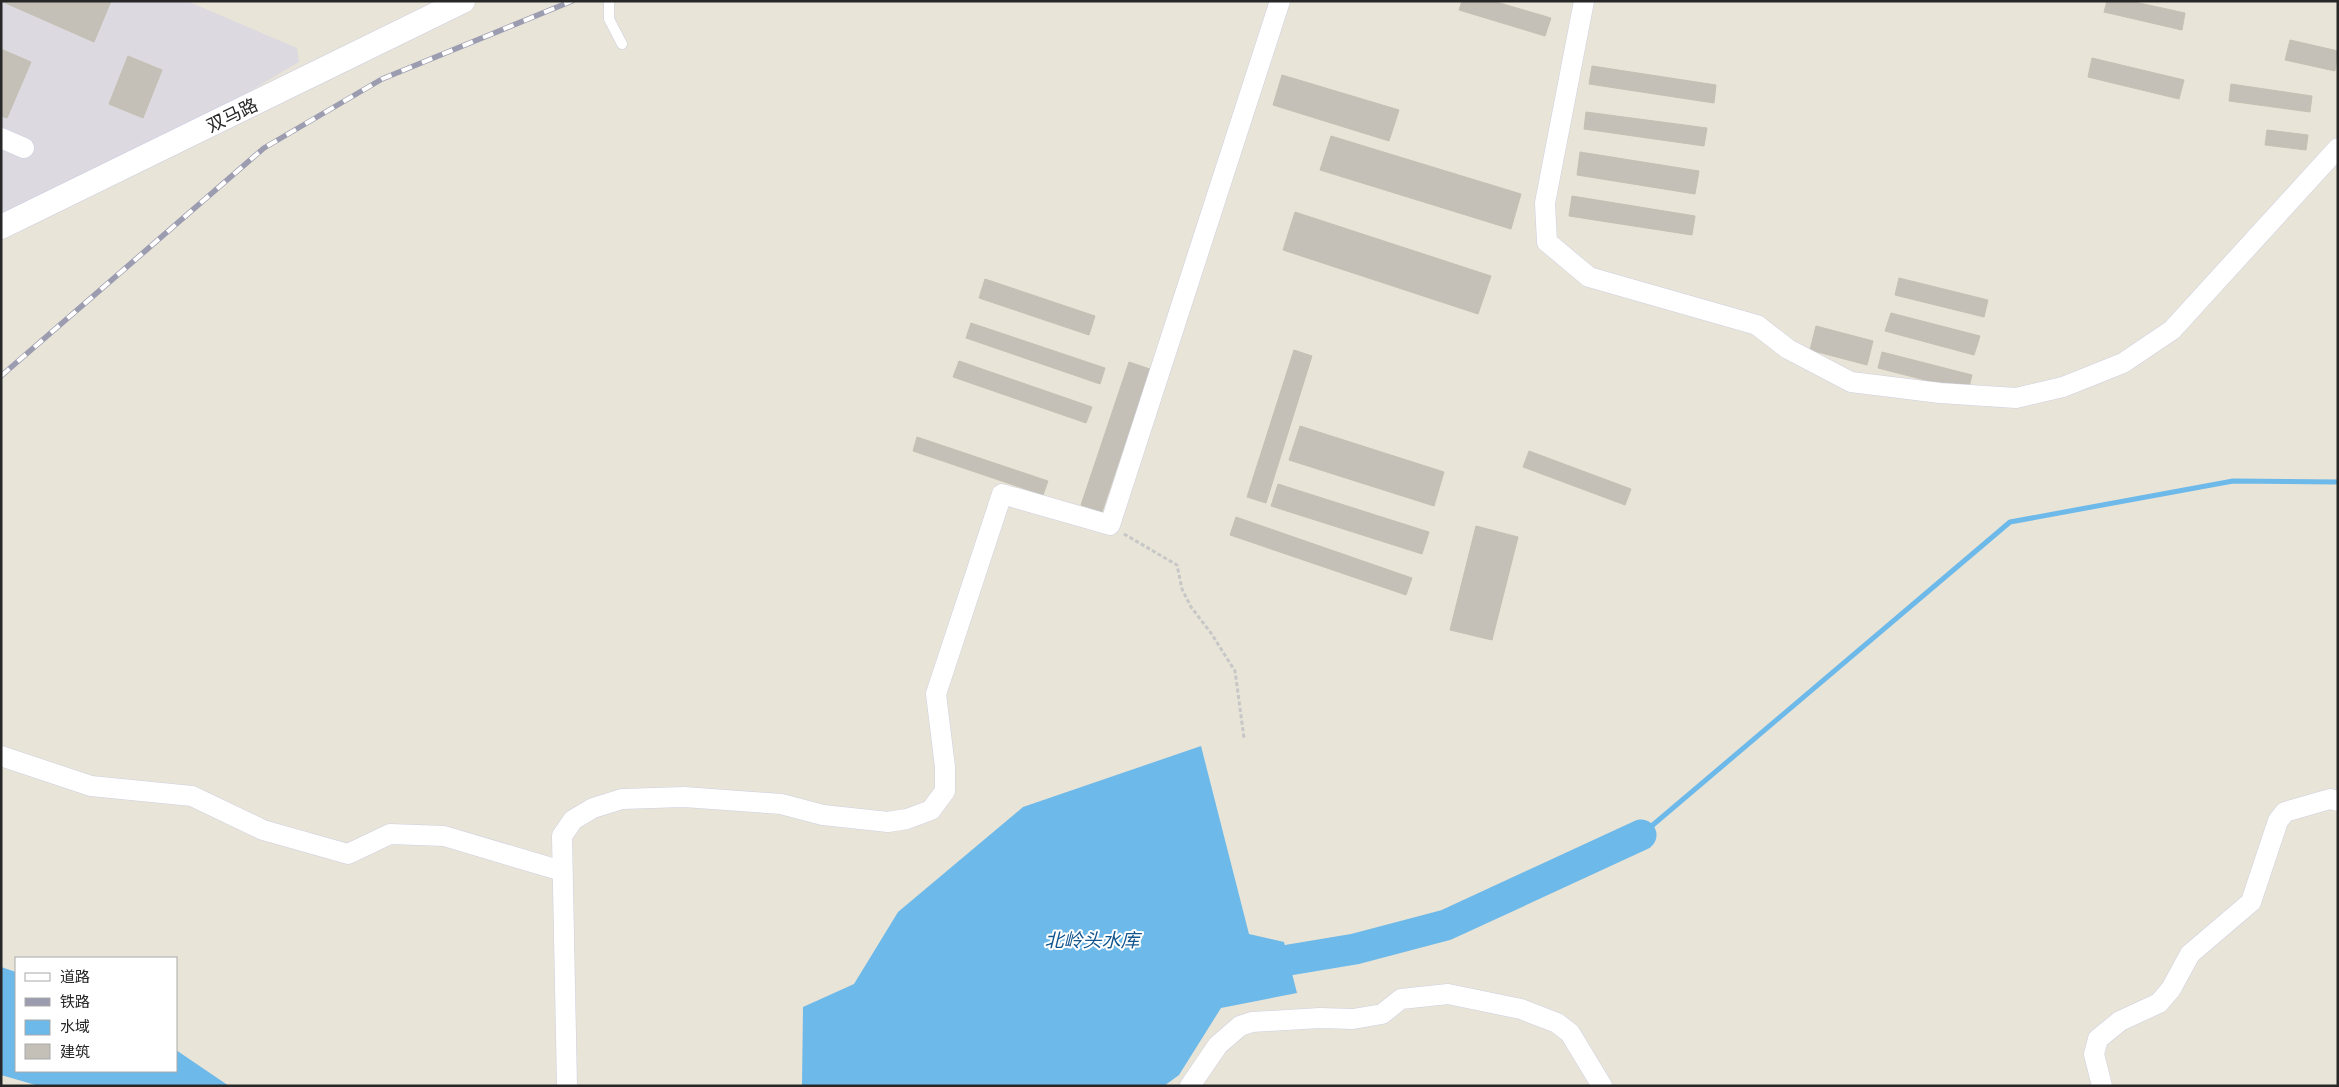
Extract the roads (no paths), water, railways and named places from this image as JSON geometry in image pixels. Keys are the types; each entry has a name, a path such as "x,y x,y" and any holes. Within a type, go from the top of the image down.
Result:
{"street":[{"name":"双马路","path":"1,227 463,1"},
{"path":"566,1086 562,836 573,820 593,808 622,799 684,797 781,804 823,815 888,822 907,819 931,810 945,791 945,767 936,694 1002,494 1110,525 1280,1"},
{"path":"1584,1 1545,203 1548,242 1589,277 1757,325 1788,348 1852,382 1940,393 2016,398 2062,387 2123,363 2172,330 2338,148"},
{"path":"1,138 24,148"},
{"path":"1,756 91,786 192,796 263,830 348,854 390,834 444,836 562,871"},
{"path":"2102,1086 2094,1054 2098,1039 2120,1021 2159,1003 2171,989 2190,954 2251,902 2278,821 2285,812 2330,799 2338,801"},
{"path":"1190,1086 1218,1045 1240,1026 1252,1022 1320,1018 1353,1019 1382,1014 1401,999 1448,994 1521,1009 1557,1023 1570,1033 1602,1086"}],"lane":[{"path":"610,1 609,19 622,44"}],"water":[{"name":"北岭头水库","path":"1201,746 1249,934 1284,942 1297,993 1221,1008 1179,1075 1164,1086 802,1086 803,1007 854,984 898,912 1023,807"},
{"path":"1,967 15,972 15,1072 178,1072 178,1051 229,1086 39,1086 1,1075"}],"waterway":[{"path":"1641,835 2010,522 2233,481 2338,482"},
{"path":"1289,960 1355,949 1446,925 1641,835"}],"railway":[{"path":"1,376 264,148 382,79 572,1"}]}
